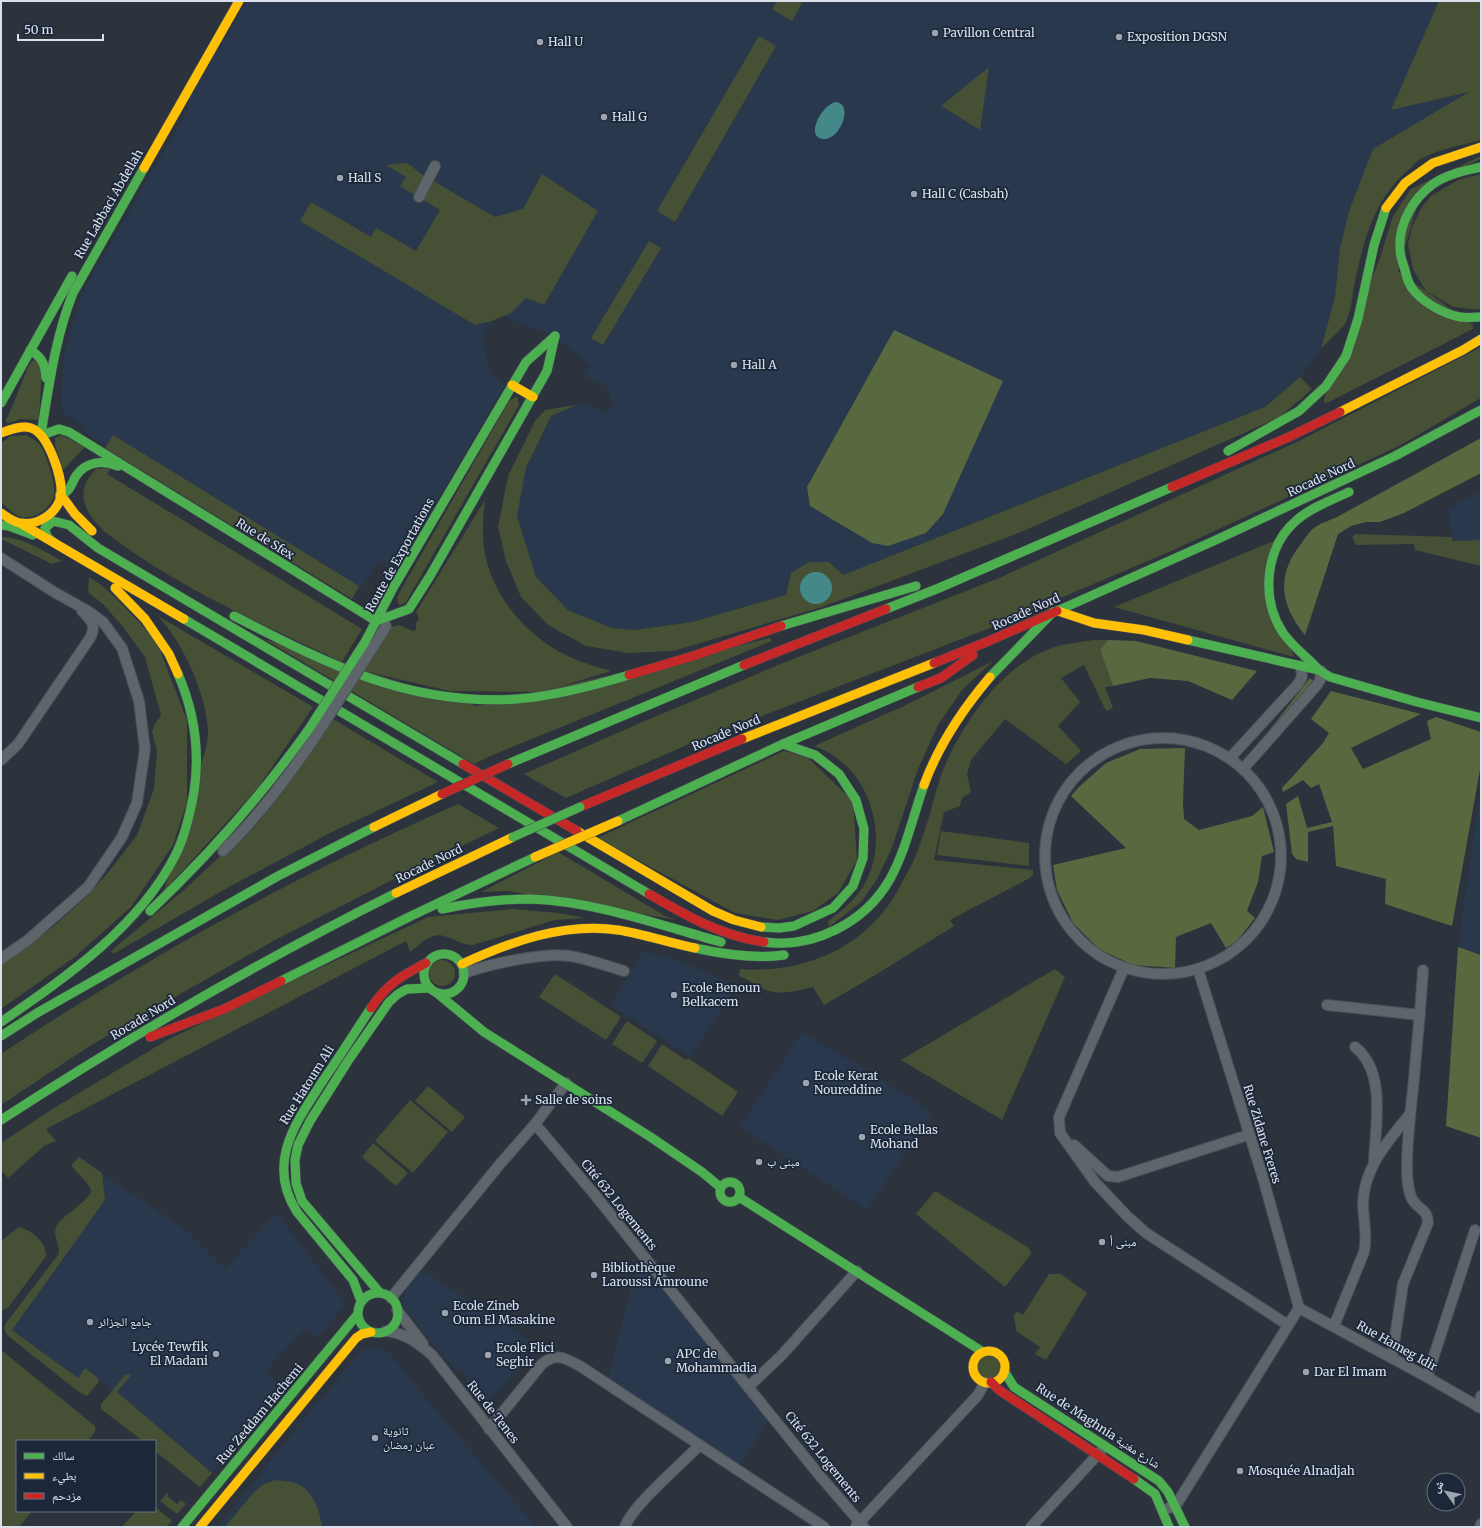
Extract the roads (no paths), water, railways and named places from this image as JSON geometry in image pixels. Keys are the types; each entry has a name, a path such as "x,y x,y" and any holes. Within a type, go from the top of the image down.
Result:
{"main road":[{"name":"Rue Labbaci Abdellah","path":"1,403 30,350 233,1"},
{"name":"Rue Labbaci Abdellah","path":"42,434 47,396 60,325 73,293 239,1"},
{"path":"1220,455 1299,411 1326,386 1346,356 1356,327 1374,245 1385,210 1405,183 1433,163 1481,147"},
{"path":"1481,167 1452,174 1426,190 1407,213 1400,245 1402,261 1411,288 1420,297 1448,313 1460,317 1481,317"},
{"path":"1,1036 37,1013 278,876 442,794 508,764 778,651 939,588 1289,437 1481,339"},
{"name":"Route de Exportations","path":"548,347 547,371 470,507 409,609 376,621 393,588 526,362 548,347"},
{"path":"30,350 39,355 44,363 47,396"},
{"path":"512,385 533,397"},
{"name":"Rue de Sfex","path":"46,407 50,417 57,425 100,450 376,621"},
{"name":"Rocade Nord","path":"1,1120 117,1047 210,992 321,931 426,878 580,807 759,732 989,641 1218,540 1395,456 1481,410"},
{"path":"1,433 24,427 33,429 42,434 48,444 60,478 60,495 57,504 51,513 42,520 32,524 22,524"},
{"path":"42,434 62,428"},
{"path":"1385,470 1395,456"},
{"name":"Rue de Sfex","path":"60,495 65,494 69,490 82,469 92,463 101,461 110,462 142,476"},
{"path":"1110,513 1206,462"},
{"path":"1320,671 1286,637 1276,620 1272,610 1269,588 1271,566 1280,541 1297,520 1305,514 1359,486"},
{"path":"60,495 87,526 108,554"},
{"path":"1,513 73,555 95,566 689,917 730,935 745,939 763,943 795,944"},
{"path":"58,546 45,532 47,525 53,521 69,524 90,542 126,565 700,904 736,921 779,928 812,921 824,915 845,898 859,875 865,845 861,812 855,796 847,782 823,759 797,746 783,744"},
{"path":"1,526 20,530 58,546"},
{"path":"87,526 105,543 151,574 341,669 390,685 426,694 481,700 524,699 566,693 617,680 698,655 766,631 928,583 1026,550"},
{"path":"67,973 124,924 150,896 164,875 185,833 193,801 197,766 192,712 183,681 167,649 153,627 128,599 73,555"},
{"path":"126,565 151,574"},
{"path":"411,916 464,904 493,900 543,900 597,908 723,942 746,946 764,948 795,944 828,934 847,924 872,902 892,874 907,838 931,767 951,728 972,696 1001,664 1056,611 1094,623 1152,632 1320,671 1331,670 1471,712 1481,718"},
{"path":"369,645 376,621"},
{"path":"117,1047 170,1030 224,1009 534,857 618,821 783,744 941,678 968,659 989,641"},
{"path":"1471,712 1481,712"},
{"path":"1,1022 127,931 156,905 216,846 245,814 313,732"},
{"path":"433,991 443,994 454,991 463,973 483,955 521,941 559,932 583,929 615,930 703,950 743,955 781,955 799,950 812,940"},
{"path":"484,1032 469,1014 463,1001 463,973 458,958 444,953 437,954 426,963 424,970 426,983 433,991 484,1032 566,1083 702,1172 720,1187"},
{"name":"Rue Hatoum Ali","path":"361,1301 353,1280 289,1201 284,1184 284,1150 297,1121 380,994 398,978 426,963"},
{"name":"Rue Hatoum Ali","path":"380,1293 302,1201 296,1183 295,1160 298,1145 310,1121 348,1061 389,1002 397,994 408,989 433,991"},
{"path":"733,1182 739,1187 739,1197 731,1203 725,1202 720,1197 720,1187 726,1183 733,1182"},
{"path":"739,1197 983,1352"},
{"path":"200,1527 356,1338 362,1334 386,1331 392,1327 396,1321 397,1306 391,1298 380,1293 373,1293 366,1296 361,1301 358,1308 360,1322 364,1328 371,1332"},
{"name":"Rue Zeddam Hachemi","path":"182,1527 358,1315"},
{"path":"988,1351 998,1354 1004,1361 1004,1371 999,1379 988,1382 977,1377 973,1368 976,1359 983,1352 988,1351"},
{"name":"Rue de Maghnia شارع مغنية","path":"1004,1371 1014,1387 1159,1481 1168,1492 1185,1527"},
{"name":"Rue de Maghnia شارع مغنية","path":"988,1382 1151,1490 1155,1494 1168,1527"}],"street":[{"path":"419,197 435,166"},
{"path":"1,558 54,592 88,611 103,622 122,648 139,701 145,749 136,803 122,836 88,886 28,940 1,959"},
{"path":"1,760 18,744 94,632 94,625 75,604"},
{"path":"223,851 251,822 272,797 369,645 386,626"},
{"path":"1230,758 1298,684 1302,677 1301,666"},
{"path":"1243,769 1317,685 1320,680 1320,671"},
{"path":"1169,738 1194,741 1217,750 1230,758 1243,769 1268,801 1278,831 1281,862 1276,890 1264,917 1246,939 1224,957 1198,969 1173,974 1148,974 1124,968 1098,956 1077,938 1060,916 1049,890 1044,862 1046,834 1055,807 1070,783 1090,763 1114,748 1141,739 1169,738"},
{"path":"463,973 504,963 542,956 558,955 579,958 624,971"},
{"path":"1124,968 1059,1117 1060,1133 1095,1182 1127,1216 1146,1233 1288,1325"},
{"name":"Rue Zidane Freres","path":"1198,969 1248,1135 1263,1178 1299,1308"},
{"path":"1392,1357 1403,1284 1428,1224 1428,1217 1424,1210 1414,1202 1409,1188 1407,1167 1410,1114 1423,970"},
{"path":"1327,1005 1420,1015"},
{"path":"1355,1048 1364,1054 1370,1067 1376,1090 1378,1112 1374,1146 1374,1162"},
{"path":"391,1298 500,1164 535,1124 566,1083"},
{"path":"1334,1326 1367,1242 1363,1203 1366,1185 1374,1162 1391,1137 1410,1114"},
{"name":"Cité 632 Logements","path":"535,1124 595,1195 860,1525"},
{"path":"1060,1133 1108,1176 1118,1177 1248,1135"},
{"path":"1427,1377 1475,1230"},
{"path":"748,1387 781,1356 857,1271"},
{"path":"1162,1511 1178,1502 1299,1308"},
{"name":"Rue Hameg Idir","path":"1299,1308 1392,1357 1480,1408"},
{"path":"397,1310 432,1355"},
{"name":"Rue de Tenes","path":"386,1331 404,1335 419,1344 432,1355 567,1527"},
{"path":"489,1429 547,1359 554,1356 568,1360 580,1366 824,1527"},
{"path":"860,1525 978,1395 988,1382"},
{"path":"1480,1408 1481,1396"},
{"path":"625,1527 630,1517 640,1504 700,1445"},
{"path":"1031,1527 1106,1446"}],"place":[{"name":"Pavillon Central","path":"935,33"},
{"name":"Exposition DGSN","path":"1119,37"},
{"name":"Hall U","path":"540,42"},
{"name":"Hall G","path":"604,117"},
{"name":"Hall S","path":"340,178"},
{"name":"Hall C (Casbah)","path":"914,194"},
{"name":"Hall A","path":"734,365"},
{"name":"Ecole Benoun Belkacem","path":"674,995"},
{"name":"Ecole Kerat Noureddine","path":"806,1083"},
{"name":"Salle de soins","path":"526,1100"},
{"name":"Ecole Bellas Mohand","path":"862,1137"},
{"name":"مبنى ب","path":"759,1162"},
{"name":"مبنى أ","path":"1102,1242"},
{"name":"Bibliothèque Laroussi Amroune","path":"594,1275"},
{"name":"Ecole Zineb Oum El Masakine","path":"445,1313"},
{"name":"جامع الجزائر","path":"90,1322"},
{"name":"Lycée Tewfik El Madani","path":"216,1354"},
{"name":"Ecole Flici Seghir","path":"488,1355"},
{"name":"APC de Mohammadia","path":"668,1361"},
{"name":"Dar El Imam","path":"1306,1372"},
{"name":"ثانوية عبان رمضان","path":"375,1438"},
{"name":"Mosquée Alnadjah","path":"1240,1471"}]}
